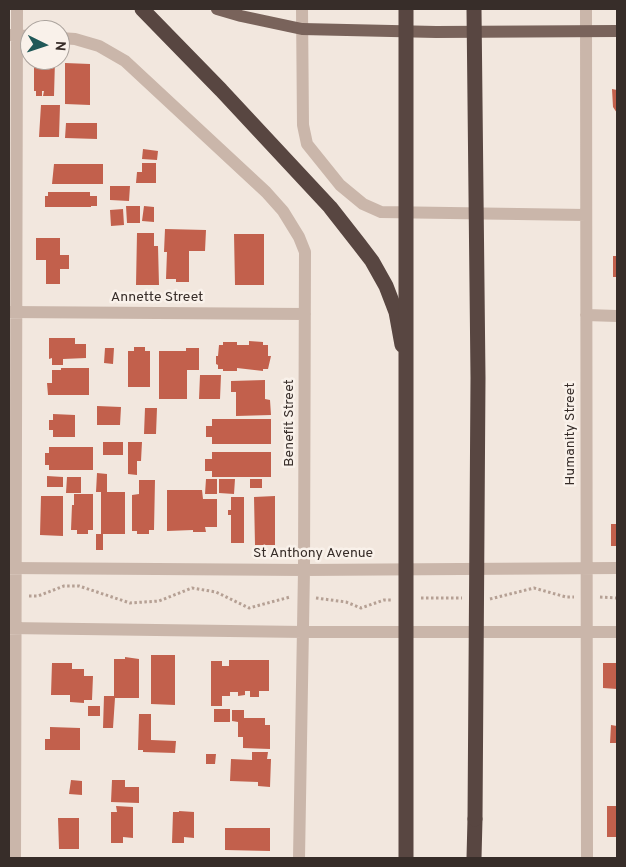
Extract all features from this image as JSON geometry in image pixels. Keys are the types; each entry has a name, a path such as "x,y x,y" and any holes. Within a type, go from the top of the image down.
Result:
{"highway":[{"path":"142,9 330,206 372,261 386,286 396,312 405,363"},
{"path":"406,9 406,858"},
{"path":"474,9 478,378 474,858"}],"main road":[{"path":"217,9 302,29 436,32 617,31"}],"street":[{"path":"15,858 12,628 15,596 12,568 12,35 17,9"},
{"path":"302,9 303,125 307,144 340,185 363,204 381,212 586,215"},
{"name":"Humanity Street","path":"586,9 586,858"},
{"name":"Benefit Street","path":"70,39 99,46 125,61 266,192 283,211 299,237 305,252 304,598 299,858"},
{"name":"Annette Street","path":"12,312 305,314"},
{"path":"586,315 617,316"},
{"name":"St Anthony Avenue","path":"12,568 304,570 617,568"},
{"path":"12,628 303,632 617,632"}],"path":[{"path":"15,596 38,596 64,586 79,586 130,603 159,601 192,588 216,592 249,608 285,597 304,598"}],"building":[{"path":"70,63 90,64 90,105 65,104 65,70 70,70"},
{"path":"34,70 55,70 54,96 43,96 44,91 42,91 42,96 36,96 36,91 34,91"},
{"path":"612,89 617,90 617,113 613,107"},
{"path":"41,105 60,105 59,137 39,137"},
{"path":"66,123 97,123 97,139 65,138"},
{"path":"143,149 158,151 157,160 142,159"},
{"path":"142,163 156,163 156,183 136,183 137,172 142,172"},
{"path":"54,164 103,164 103,184 52,184"},
{"path":"110,186 130,186 129,201 110,200"},
{"path":"48,192 90,192 90,196 97,196 97,206 45,207 45,196 48,196"},
{"path":"126,206 140,206 140,223 127,223"},
{"path":"144,206 154,207 154,222 142,221"},
{"path":"123,209 124,225 111,226 110,210"},
{"path":"165,229 206,230 205,251 189,251 189,282 176,282 176,279 166,279 167,252 164,252"},
{"path":"137,233 154,233 154,246 158,246 159,285 136,285"},
{"path":"234,234 264,234 264,285 235,285"},
{"path":"36,238 60,238 60,255 69,255 69,269 60,269 60,284 46,284 46,260 36,260"},
{"path":"613,256 617,256 617,277 613,277"},
{"path":"49,338 75,338 75,344 86,344 86,358 63,359 63,365 52,365 52,358 49,359"},
{"path":"249,341 263,342 263,345 268,345 268,356 271,356 268,369 263,369 263,371 237,368 237,371 223,371 223,369 218,369 216,356 218,356 219,345 223,345 223,342 237,342 237,345 249,345"},
{"path":"134,347 145,347 145,351 150,351 150,387 128,387 128,351 134,351"},
{"path":"105,348 114,348 113,364 104,363"},
{"path":"186,348 199,348 199,370 187,370 187,399 159,399 159,351 186,351"},
{"path":"61,368 89,368 89,395 48,395 47,383 52,383 52,370 61,370"},
{"path":"200,375 221,375 220,399 199,399"},
{"path":"265,380 265,399 270,400 271,415 236,416 236,392 231,392 231,381"},
{"path":"97,406 121,407 120,425 97,425"},
{"path":"145,408 157,408 156,434 144,434"},
{"path":"53,414 75,415 75,437 53,437 53,430 49,430 49,420 53,420"},
{"path":"212,419 271,419 271,444 212,444 212,437 206,437 206,426 212,426"},
{"path":"103,442 123,442 123,455 103,455"},
{"path":"128,442 142,442 141,461 137,461 137,475 128,474"},
{"path":"49,447 93,447 93,470 49,470 49,465 45,465 45,453 49,453"},
{"path":"212,452 271,452 271,477 212,477 212,471 205,471 205,459 212,459"},
{"path":"97,473 107,474 107,492 125,492 125,534 101,534 101,492 96,492"},
{"path":"47,476 63,477 63,487 47,487"},
{"path":"67,477 81,477 81,493 66,493"},
{"path":"206,479 217,479 217,494 205,494"},
{"path":"219,479 235,479 234,494 219,493"},
{"path":"250,479 262,479 262,488 250,488"},
{"path":"139,480 155,480 154,530 149,530 149,534 137,534 137,531 132,531 132,495 139,494"},
{"path":"167,490 202,490 203,499 217,499 217,527 205,527 206,532 193,532 193,530 167,531"},
{"path":"74,494 93,494 93,530 88,530 88,534 77,534 77,530 71,530"},
{"path":"41,496 63,496 63,536 40,535"},
{"path":"275,496 275,545 255,545 254,497"},
{"path":"231,497 244,497 244,543 231,543 231,515 228,515 228,510 231,510"},
{"path":"611,524 617,524 617,546 611,546"},
{"path":"96,534 103,534 103,550 96,550"},
{"path":"151,655 175,655 175,705 151,704"},
{"path":"125,657 139,659 139,698 115,698 113,728 103,728 104,696 114,696 114,659 125,659"},
{"path":"229,660 269,660 269,691 259,691 259,697 250,697 250,691 245,691 245,695 238,696 238,692 230,692 230,696 222,696 222,706 211,706 211,661 222,661 222,666 229,666"},
{"path":"52,663 72,663 72,669 84,669 84,676 93,676 92,700 84,700 84,703 70,702 70,695 51,695"},
{"path":"603,663 617,663 617,689 603,688"},
{"path":"88,706 100,706 100,716 88,716"},
{"path":"214,709 230,709 230,722 214,722"},
{"path":"232,710 244,710 244,718 265,718 265,725 270,725 270,749 243,748 243,737 238,737 238,722 232,721"},
{"path":"139,714 151,714 151,740 176,741 175,753 143,752 143,750 138,750"},
{"path":"611,725 617,726 617,743 610,743"},
{"path":"50,727 80,728 80,750 45,750 45,739 50,739"},
{"path":"252,752 268,752 267,759 271,759 270,787 258,786 258,782 230,781 231,759 252,760"},
{"path":"206,754 216,754 215,764 206,764"},
{"path":"71,780 82,781 82,795 69,794"},
{"path":"112,780 125,780 125,787 139,787 139,803 111,802"},
{"path":"116,806 133,807 133,838 123,837 123,843 111,843 111,812 117,812"},
{"path":"607,806 617,806 617,837 607,837"},
{"path":"173,812 194,812 194,838 184,837 184,843 172,843"},
{"path":"58,818 79,818 79,849 59,849"},
{"path":"225,828 270,828 270,851 225,850"}]}
